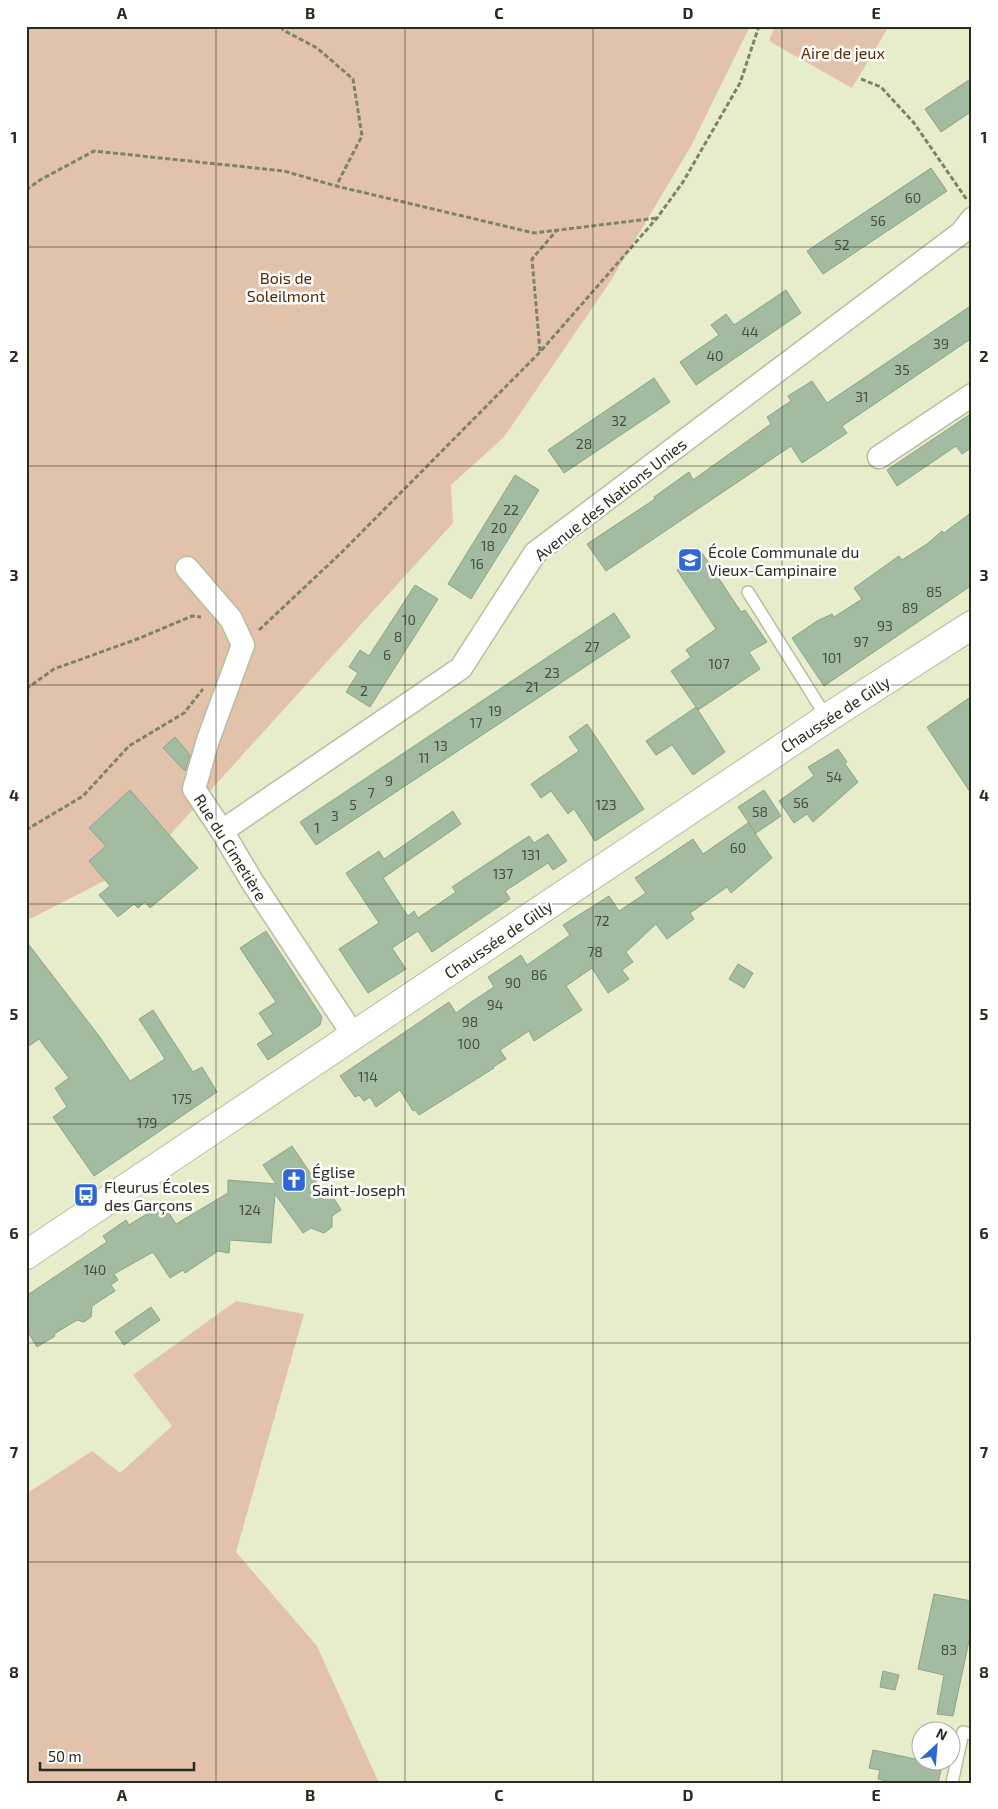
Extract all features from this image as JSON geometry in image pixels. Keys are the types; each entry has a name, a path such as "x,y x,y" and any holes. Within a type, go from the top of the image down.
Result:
{"main road":[{"name":"Chaussée de Gilly","path":"26,1255 827,718 972,625"}],"street":[{"name":"Avenue des Nations Unies","path":"222,831 461,668 535,553 960,233 972,220"},
{"path":"879,457 972,395"},
{"path":"187,568 231,619 243,645"},
{"name":"Rue du Cimetière","path":"243,645 208,740 194,789 253,883 354,1036"}],"lane":[{"path":"748,592 827,718"},
{"path":"952,1783 963,1732 972,1734"}],"path":[{"path":"281,26 283,30 317,48 353,79 362,136 336,186"},
{"path":"243,645 341,553 540,352 657,218 683,182 740,83 759,26"},
{"path":"861,79 881,87 914,123 972,207"},
{"path":"26,190 40,180 94,151 284,171 336,186 534,233 657,218"},
{"path":"540,352 532,259 557,230"},
{"path":"26,690 54,669 140,638 192,616 231,619"},
{"path":"26,830 83,796 129,746 184,713 208,681"}],"green space":[{"name":"Bois de Soleilmont","path":"26,26 750,26 691,146 610,282 504,437 451,485 453,523 149,858 26,921"},
{"name":"Aire de jeux","path":"775,26 889,26 852,88 769,41"},
{"path":"236,1301 304,1314 236,1552 317,1646 379,1783 26,1783 26,1494 92,1451 120,1473 172,1426 133,1375"}],"building":[{"path":"972,78 972,111 941,132 925,109"},
{"path":"931,168 947,191 823,274 807,251"},
{"path":"786,290 801,313 696,385 680,362 719,335 711,325 726,314 734,325"},
{"path":"972,305 972,338 842,426 847,433 802,463 791,446 606,571 587,544 655,499 654,497 689,472 693,480 771,424 767,417 791,401 788,396 812,381 827,403"},
{"path":"654,378 670,402 564,473 548,450"},
{"path":"972,413 972,447 962,454 956,446 897,486 887,470"},
{"path":"515,475 539,490 471,599 448,584"},
{"path":"972,512 972,585 824,686 792,638 817,621 832,614 834,617 862,599 854,588 899,556 902,560 927,544 942,531 944,533"},
{"path":"702,553 741,612 745,610 767,642 749,652 760,669 698,710 671,671 691,657 686,650 716,629 677,570"},
{"path":"415,585 438,599 370,707 346,692 358,673 349,667 360,650 369,656"},
{"path":"614,613 630,637 316,845 300,822"},
{"path":"972,696 972,795 927,727"},
{"path":"696,707 725,752 693,775 672,745 656,755 646,741"},
{"path":"587,724 644,809 595,841 574,809 568,814 551,791 541,798 531,784 579,751 569,737"},
{"path":"175,737 190,755 185,771 163,748"},
{"path":"838,749 847,762 845,764 858,782 813,822 807,814 794,823 779,801 814,776 808,767"},
{"path":"130,790 198,868 150,908 145,902 138,908 134,904 118,917 99,895 110,886 89,861 106,846 89,828"},
{"path":"764,790 781,816 756,833 738,807"},
{"path":"453,811 461,824 383,878 408,916 414,911 418,918 456,892 452,887 529,836 534,843 548,834 567,861 553,870 548,863 505,891 510,899 432,952 418,931 392,948 406,969 368,993 339,949 379,923 346,873 379,851 384,859"},
{"path":"748,823 772,858 731,893 727,887 690,913 694,919 667,939 656,924 626,952 633,962 622,970 629,979 608,993 592,968 566,986 582,1010 534,1041 529,1031 500,1050 506,1059 419,1115 415,1110 413,1111 400,1090 376,1107 370,1097 364,1101 359,1095 355,1097 340,1076 449,1002 456,1013 494,987 488,977 521,955 527,965 570,935 563,925 609,896 619,911 646,893 635,878 693,839 703,854"},
{"path":"266,931 322,1017 320,1025 268,1060 257,1044 273,1034 259,1013 276,1002 240,948"},
{"path":"26,941 99,1036 130,1081 165,1059 139,1019 153,1010 193,1072 202,1067 217,1092 94,1176 53,1117 67,1107 55,1088 69,1078 39,1039 26,1048"},
{"path":"738,964 753,973 744,988 729,979"},
{"path":"292,1146 327,1198 332,1195 341,1210 332,1216 332,1227 324,1233 311,1228 303,1233 275,1194 271,1243 230,1240 229,1253 218,1251 185,1273 183,1270 170,1278 153,1252 114,1274 118,1280 111,1285 115,1291 92,1306 91,1317 84,1322 77,1320 37,1347 26,1329 26,1296 107,1242 103,1236 126,1220 129,1225 163,1204 176,1224 228,1193 228,1180 276,1184 263,1165"},
{"path":"151,1307 160,1320 124,1345 115,1332"},
{"path":"934,1594 972,1601 972,1627 953,1716 937,1714 944,1675 918,1669"},
{"path":"883,1671 899,1675 895,1690 880,1687"},
{"path":"873,1750 910,1758 910,1772 941,1772 938,1783 895,1783 878,1779 880,1770 869,1768"}],"place":[{"name":"École Communale du Vieux-Campinaire","path":"690,560"},
{"name":"Église Saint-Joseph","path":"294,1180"},
{"name":"Fleurus Écoles des Garçons","path":"86,1195"}]}
